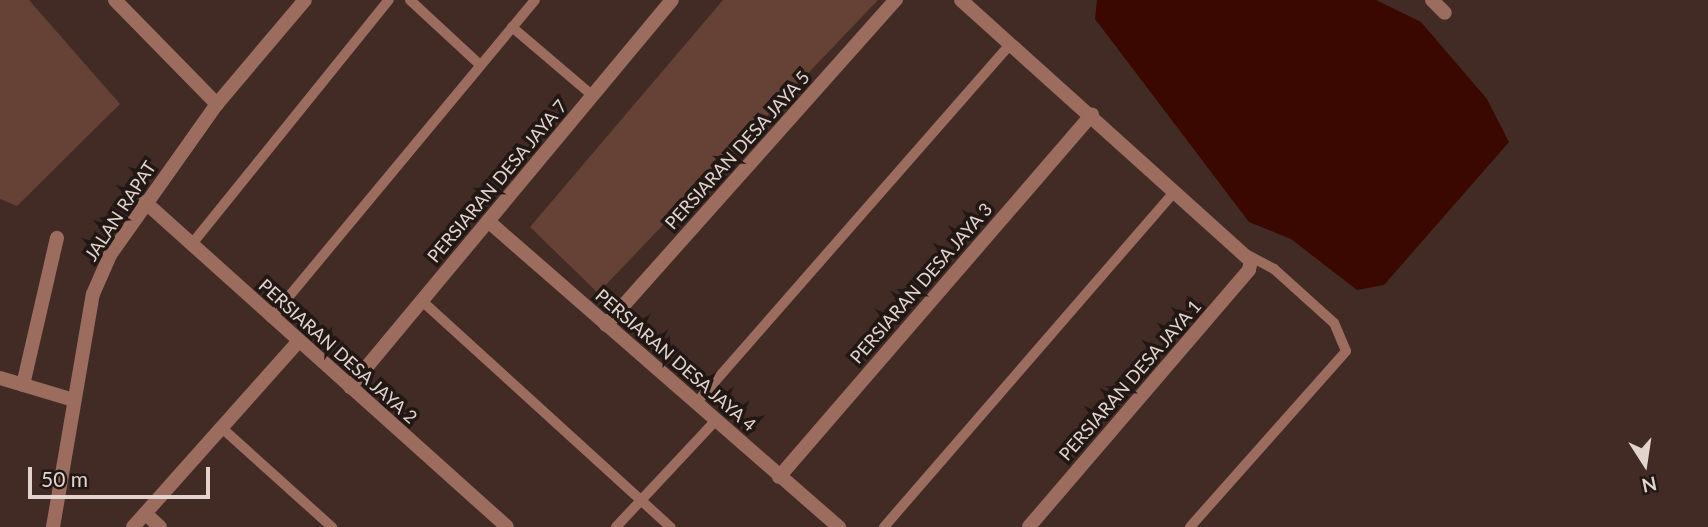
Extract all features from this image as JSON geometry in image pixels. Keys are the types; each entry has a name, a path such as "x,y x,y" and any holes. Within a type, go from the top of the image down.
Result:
{"street":[{"path":"115,0 217,104"},
{"name":"JALAN RAPAT","path":"53,527 93,294 145,202 217,104 305,0"},
{"name":"PERSIARAN DESA JAYA 7","path":"350,387 672,0"},
{"name":"PERSIARAN DESA JAYA 5","path":"606,325 896,0"},
{"path":"961,0 1248,255"},
{"path":"1432,0 1445,13"},
{"name":"PERSIARAN DESA JAYA 3","path":"779,477 1092,114"},
{"name":"PERSIARAN DESA JAYA 2","path":"145,202 297,343 507,527"},
{"name":"PERSIARAN DESA JAYA 4","path":"488,221 839,527"},
{"path":"23,385 57,238"},
{"name":"PERSIARAN DESA JAYA 1","path":"1029,527 1249,270 1248,255"},
{"path":"133,527 297,343"},
{"path":"0,378 75,400"},
{"path":"146,514 160,527"}],"lane":[{"path":"191,245 389,0"},
{"path":"410,0 479,64"},
{"path":"271,318 479,64 535,0"},
{"path":"512,26 593,96"},
{"path":"697,402 1010,44"},
{"path":"884,527 1175,191"},
{"path":"1190,527 1346,352 1334,323 1274,269 1248,255"},
{"path":"422,301 670,527"},
{"path":"616,527 716,420"},
{"path":"223,429 332,527"}],"shaded area":[{"path":"0,0 29,0 120,104 17,206 0,199"},
{"path":"723,0 878,0 598,293 530,227"},
{"path":"1097,0 1376,0 1421,22 1487,99 1509,142 1384,285 1357,290 1291,239 1249,222 1095,19"}]}
